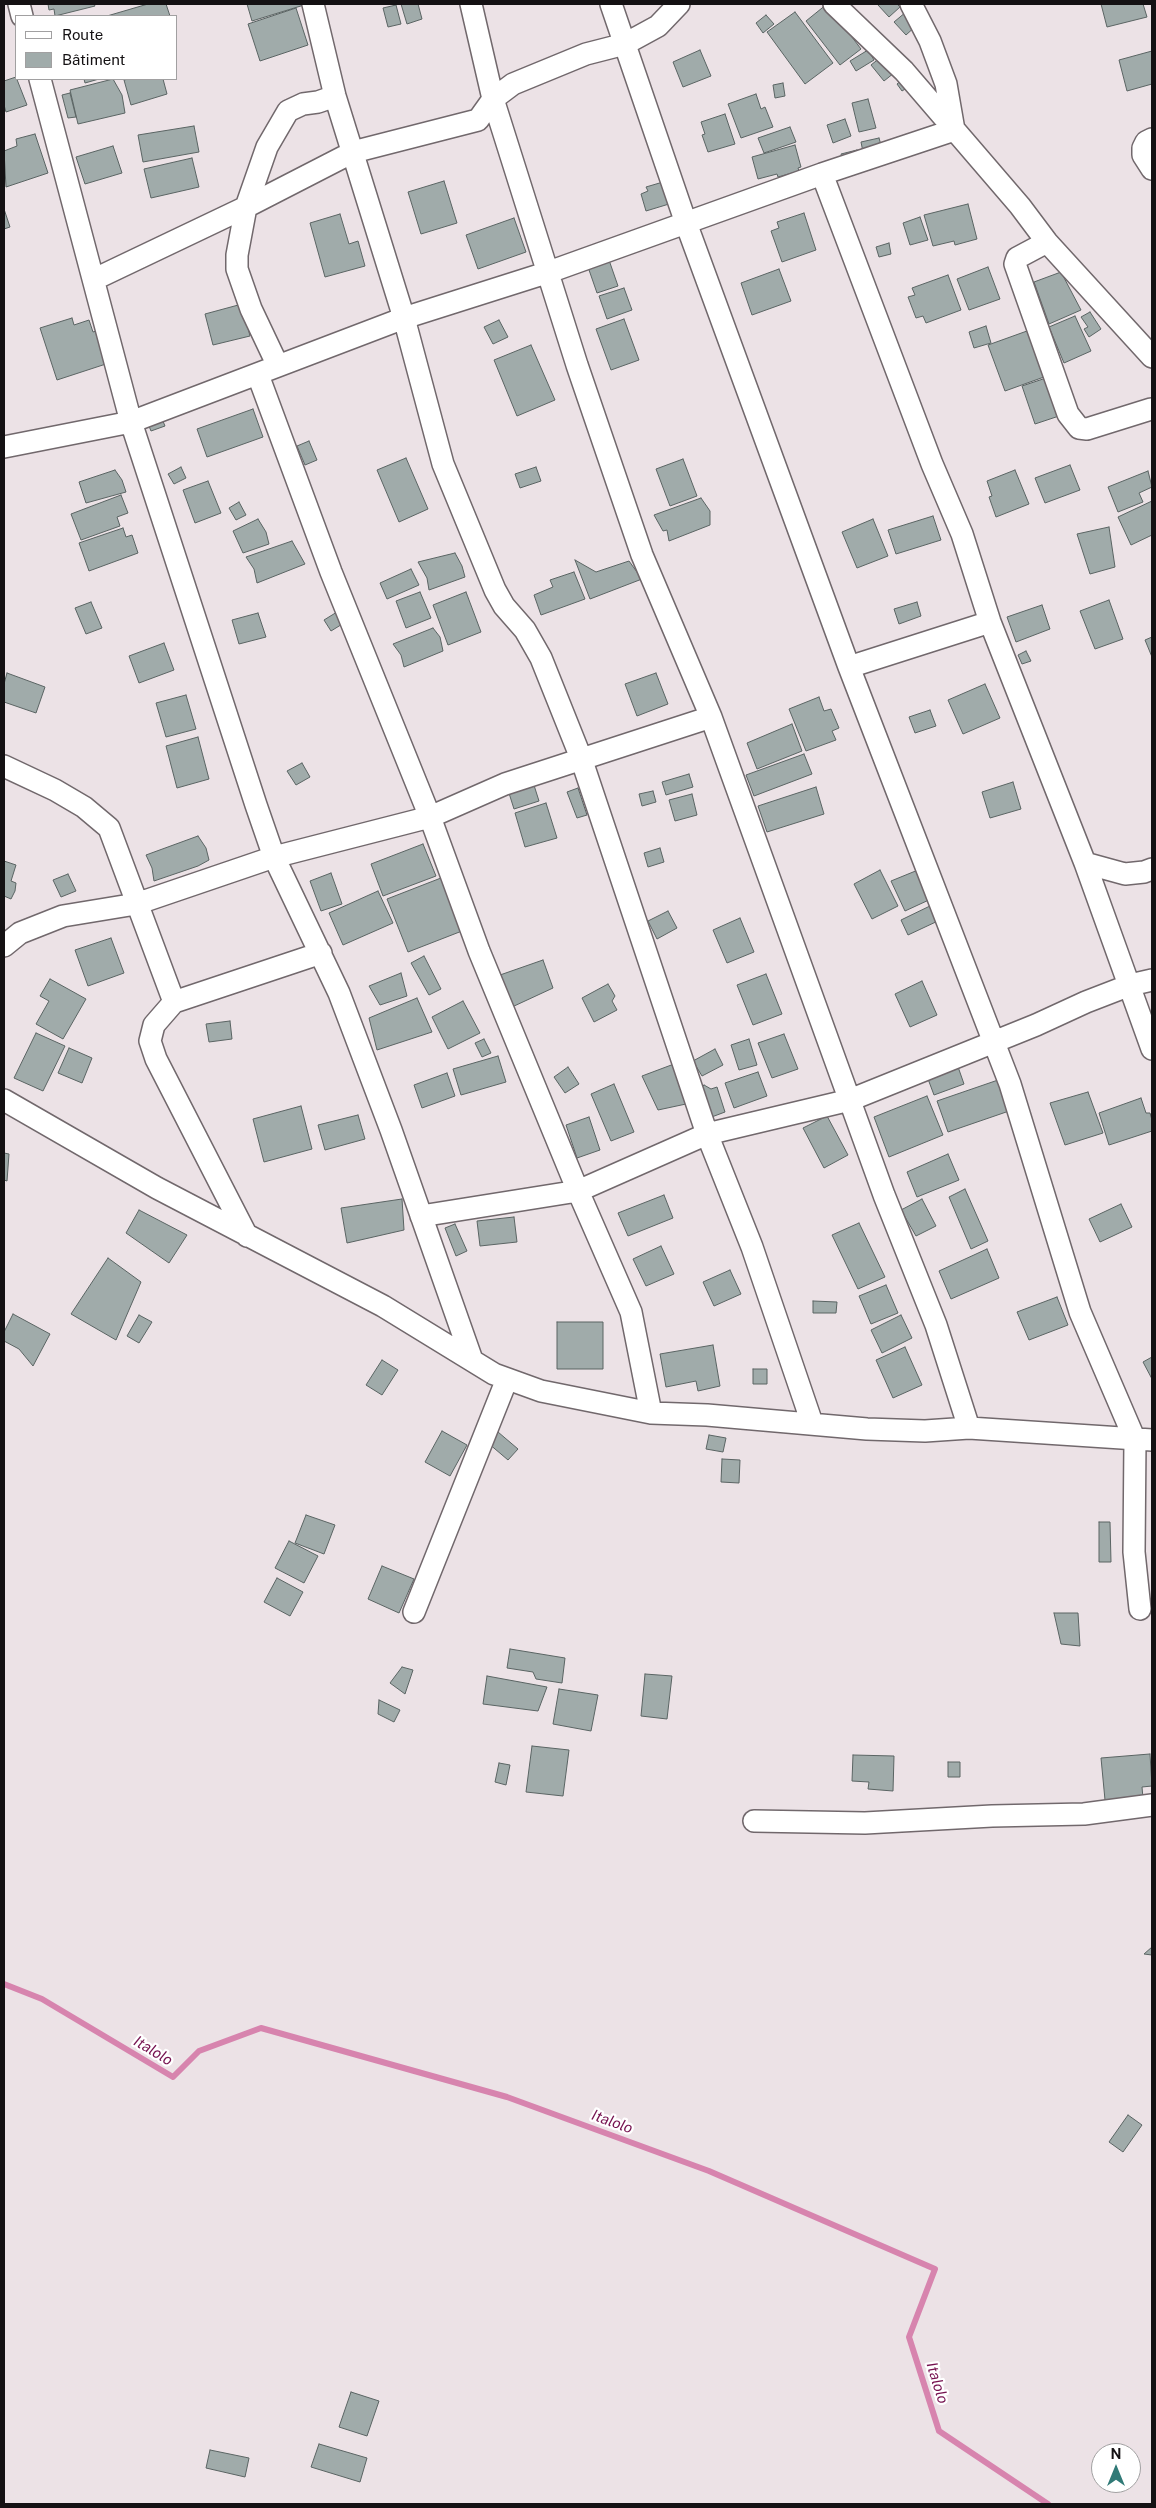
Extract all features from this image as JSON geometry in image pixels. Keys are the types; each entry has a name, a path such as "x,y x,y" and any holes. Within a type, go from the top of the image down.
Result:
{"street":[{"path":"313,4 335,96 404,318 443,464 495,590 504,606 525,630 541,658 581,758 707,1134 752,1246 812,1424"},
{"path":"471,4 493,99 580,374 642,555 711,717 884,1195 936,1325 969,1428"},
{"path":"611,4 686,223 849,667 1010,1084 1080,1312 1144,1440 1134,1552 1140,1609"},
{"path":"94,279 246,207 353,152 478,120 493,99 513,84 586,54 625,44 658,26 679,4"},
{"path":"834,4 904,71 1020,206 1047,242 1152,356"},
{"path":"910,4 930,41 946,84 954,130"},
{"path":"40,80 131,422 274,857 321,953 380,1102 472,1360"},
{"path":"278,366 251,309 237,269 237,255 246,207 267,148 288,111 303,104 318,102 335,96"},
{"path":"6,440 131,422 404,318 549,272 822,174 954,130"},
{"path":"1152,139 1146,142 1143,148 1143,155 1152,170"},
{"path":"822,174 932,464 962,534 990,622 1085,864 1152,1049"},
{"path":"1047,242 1017,258 1014,264 1068,414 1079,428 1087,429 1152,409"},
{"path":"258,375 356,638 430,817 479,951 630,1312 651,1413"},
{"path":"849,667 990,622"},
{"path":"4,946 20,933 63,916 136,904 274,857 430,817 505,784 711,717"},
{"path":"4,766 55,790 84,807 109,828 174,1002"},
{"path":"1085,864 1125,874 1152,869"},
{"path":"247,1236 156,1059 150,1041 154,1025 174,1002 321,953"},
{"path":"421,1216 578,1191 707,1134 850,1100 1130,985 1152,980"},
{"path":"4,1100 247,1236 382,1306 472,1360 507,1379 540,1391 651,1413 867,1429 915,1431 969,1428 1144,1440"},
{"path":"414,1612 507,1379"},
{"path":"754,1821 865,1823 992,1816 1084,1814 1152,1805"}],"building":[{"path":"48,4 94,4 95,6 59,15 55,15 54,9 49,10"},
{"path":"148,4 166,4 170,15 110,15"},
{"path":"247,4 304,4 304,5 252,21"},
{"path":"401,4 418,4 422,19 407,24"},
{"path":"827,4 861,49 840,65 806,21"},
{"path":"879,4 897,4 900,7 889,17"},
{"path":"1101,4 1143,4 1147,17 1107,27"},
{"path":"396,5 401,24 388,27 383,8"},
{"path":"296,8 308,45 260,61 248,24"},
{"path":"795,12 833,63 805,84 767,32"},
{"path":"906,12 917,25 906,35 894,22"},
{"path":"766,15 774,24 763,33 756,23"},
{"path":"700,50 711,76 683,87 673,62"},
{"path":"868,50 874,60 856,71 850,61"},
{"path":"1152,51 1152,84 1127,91 1119,60"},
{"path":"881,57 894,73 884,81 871,65"},
{"path":"907,76 913,84 902,91 897,84"},
{"path":"15,77 27,105 6,112 4,105 4,81"},
{"path":"84,80 96,80 85,83"},
{"path":"114,80 122,95 125,113 78,124 70,90"},
{"path":"124,80 163,80 167,94 131,105"},
{"path":"783,83 785,96 775,98 773,85"},
{"path":"70,93 76,117 68,118 62,95"},
{"path":"756,94 761,109 765,107 773,127 741,138 728,104"},
{"path":"868,99 876,128 859,132 852,103"},
{"path":"725,114 735,144 708,152 702,135 705,134 701,122"},
{"path":"845,119 851,136 833,143 827,125"},
{"path":"194,126 199,152 143,162 138,135"},
{"path":"790,127 796,142 764,153 758,138"},
{"path":"35,134 48,173 6,187 4,151 17,146 16,139"},
{"path":"879,138 883,152 864,157 861,142"},
{"path":"795,145 801,167 798,168 799,171 778,177 777,174 758,179 752,157"},
{"path":"113,146 122,173 85,184 76,157"},
{"path":"857,150 859,158 843,161 841,154"},
{"path":"192,158 199,187 151,198 144,169"},
{"path":"444,181 457,223 421,234 408,192"},
{"path":"663,182 669,204 646,211 641,194 648,191 646,187"},
{"path":"968,204 977,239 955,245 954,241 933,246 924,215"},
{"path":"4,209 10,227 4,229"},
{"path":"804,213 816,250 782,262 771,231 779,228 777,222"},
{"path":"340,214 349,244 358,241 365,266 325,277 310,223"},
{"path":"920,217 928,240 910,245 903,223"},
{"path":"514,218 526,252 478,269 466,235"},
{"path":"889,243 891,254 879,257 876,247"},
{"path":"609,260 618,286 597,293 588,267"},
{"path":"988,267 1000,299 969,310 957,279"},
{"path":"779,269 791,301 752,315 741,283"},
{"path":"1061,272 1081,310 1049,324 1034,282"},
{"path":"948,275 961,310 926,323 923,316 916,318 908,297 915,295 912,288"},
{"path":"624,288 632,310 607,319 599,296"},
{"path":"242,304 250,336 213,345 205,314"},
{"path":"1090,312 1101,329 1089,337 1084,329 1088,327 1081,317"},
{"path":"1075,316 1091,351 1064,363 1049,327"},
{"path":"72,318 74,325 89,320 93,332 102,329 112,362 57,380 40,328"},
{"path":"624,319 639,360 611,370 596,329"},
{"path":"499,320 508,337 493,344 484,327"},
{"path":"986,326 991,343 974,348 969,332"},
{"path":"1027,331 1044,377 1005,391 988,345"},
{"path":"531,345 555,400 517,416 494,360"},
{"path":"1052,376 1065,414 1035,424 1022,386"},
{"path":"253,409 263,437 207,457 197,429"},
{"path":"160,414 165,426 151,431 146,419"},
{"path":"309,441 317,460 305,465 297,446"},
{"path":"406,458 428,509 399,522 377,470"},
{"path":"683,459 697,496 670,506 656,469"},
{"path":"1070,465 1080,490 1045,503 1035,478"},
{"path":"181,467 186,478 174,484 168,474"},
{"path":"536,467 541,481 520,488 515,474"},
{"path":"115,470 122,480 126,492 86,503 79,482"},
{"path":"1015,470 1029,504 996,517 989,497 992,496 987,481"},
{"path":"1148,471 1152,487 1139,493 1143,502 1118,512 1108,487"},
{"path":"208,481 221,513 195,523 183,490"},
{"path":"121,495 128,513 117,517 120,526 81,540 71,514"},
{"path":"701,498 710,511 710,525 669,541 667,530 663,531 654,515"},
{"path":"1152,501 1152,535 1131,545 1118,517"},
{"path":"239,502 246,515 236,520 229,508"},
{"path":"933,516 941,540 896,554 888,530"},
{"path":"258,519 266,532 269,544 243,553 233,531"},
{"path":"873,519 888,556 857,568 842,532"},
{"path":"1109,527 1115,567 1090,574 1077,534"},
{"path":"123,528 126,537 132,535 138,553 89,571 79,543"},
{"path":"292,541 305,564 257,583 254,569 246,557"},
{"path":"455,553 465,577 429,590 427,578 418,562"},
{"path":"575,560 596,572 629,561 642,579 590,599"},
{"path":"411,569 419,585 387,599 380,583"},
{"path":"574,572 585,599 541,615 534,595 553,587 550,580"},
{"path":"420,592 431,618 406,628 396,601"},
{"path":"466,592 481,632 448,645 433,605"},
{"path":"1109,600 1123,639 1095,649 1080,611"},
{"path":"91,602 102,628 86,634 75,608"},
{"path":"917,602 921,616 899,624 894,609"},
{"path":"1042,605 1050,629 1016,642 1007,617"},
{"path":"337,612 344,623 331,631 324,620"},
{"path":"258,613 266,637 239,644 232,620"},
{"path":"433,628 440,637 443,651 404,667 401,655 393,644"},
{"path":"1152,637 1152,657 1145,640"},
{"path":"164,643 174,670 139,683 129,656"},
{"path":"1026,651 1031,661 1022,664 1018,655"},
{"path":"7,673 45,687 36,713 4,702 4,684"},
{"path":"656,673 668,704 637,716 625,684"},
{"path":"985,684 1000,718 963,734 948,700"},
{"path":"186,695 196,729 166,737 156,703"},
{"path":"819,697 824,711 831,709 839,728 832,731 836,740 806,751 789,709"},
{"path":"930,710 936,726 915,733 909,717"},
{"path":"792,724 802,751 757,769 747,743"},
{"path":"198,737 209,779 177,788 166,746"},
{"path":"804,754 812,774 754,796 746,775"},
{"path":"302,763 310,777 296,785 287,771"},
{"path":"689,774 693,787 666,795 662,782"},
{"path":"533,782 539,801 514,809 508,790"},
{"path":"1013,782 1021,809 990,818 982,792"},
{"path":"816,787 824,814 767,832 758,806"},
{"path":"578,788 587,815 577,818 567,792"},
{"path":"653,791 656,802 642,806 639,794"},
{"path":"692,794 697,815 675,821 669,800"},
{"path":"546,803 557,838 525,847 515,813"},
{"path":"198,836 206,848 209,860 198,866 154,881 152,868 146,855"},
{"path":"423,844 436,876 383,896 371,864"},
{"path":"660,848 664,862 648,867 644,853"},
{"path":"4,861 16,865 11,881 16,883 15,891 11,899 4,896"},
{"path":"880,870 898,906 872,919 854,884"},
{"path":"918,870 931,899 905,911 891,881"},
{"path":"331,873 342,904 321,911 310,881"},
{"path":"68,874 76,891 61,897 53,880"},
{"path":"441,878 462,931 408,952 387,899"},
{"path":"378,891 393,923 343,945 329,913"},
{"path":"932,905 940,920 908,935 901,920"},
{"path":"668,911 677,928 657,939 648,921"},
{"path":"740,918 754,952 727,963 713,930"},
{"path":"111,938 124,973 88,986 75,950"},
{"path":"424,956 441,989 429,995 411,963"},
{"path":"543,960 553,988 512,1007 500,975"},
{"path":"401,973 407,996 380,1005 369,986"},
{"path":"766,974 782,1014 753,1025 737,985"},
{"path":"50,979 86,999 63,1039 36,1024 49,1001 40,996"},
{"path":"922,981 937,1015 910,1027 895,994"},
{"path":"608,984 615,996 612,1001 617,1010 594,1022 582,998"},
{"path":"417,998 432,1032 377,1050 369,1018"},
{"path":"463,1001 480,1033 448,1049 432,1017"},
{"path":"230,1021 232,1039 209,1042 206,1024"},
{"path":"36,1033 65,1046 43,1091 14,1078"},
{"path":"784,1034 798,1069 772,1078 758,1043"},
{"path":"484,1039 491,1053 482,1057 475,1043"},
{"path":"749,1039 757,1065 739,1070 731,1045"},
{"path":"69,1048 92,1058 82,1083 58,1073"},
{"path":"715,1049 723,1065 702,1076 693,1061"},
{"path":"498,1056 506,1082 461,1095 453,1069"},
{"path":"956,1061 964,1084 934,1095 925,1071"},
{"path":"674,1064 686,1104 658,1110 642,1076"},
{"path":"568,1067 579,1084 565,1093 554,1077"},
{"path":"758,1072 767,1096 734,1108 725,1083"},
{"path":"447,1073 455,1096 422,1108 414,1085"},
{"path":"1001,1079 1012,1110 948,1132 937,1101"},
{"path":"614,1084 634,1132 611,1141 591,1094"},
{"path":"704,1085 711,1089 717,1087 725,1112 709,1118 699,1090"},
{"path":"1088,1092 1103,1133 1065,1145 1050,1103"},
{"path":"927,1096 943,1135 889,1157 874,1117"},
{"path":"1141,1098 1146,1113 1150,1113 1152,1131 1109,1145 1099,1113"},
{"path":"301,1106 312,1149 264,1162 253,1119"},
{"path":"358,1115 365,1139 325,1150 318,1125"},
{"path":"827,1116 848,1155 824,1168 803,1128"},
{"path":"589,1117 600,1150 577,1158 566,1125"},
{"path":"4,1153 9,1154 7,1181 4,1180"},
{"path":"948,1154 959,1180 917,1197 907,1172"},
{"path":"965,1189 988,1241 971,1249 949,1197"},
{"path":"664,1195 673,1218 628,1236 618,1213"},
{"path":"402,1199 404,1230 347,1243 341,1208"},
{"path":"922,1199 936,1226 916,1236 901,1210"},
{"path":"1121,1204 1132,1227 1100,1242 1089,1219"},
{"path":"139,1210 187,1235 169,1263 126,1233"},
{"path":"514,1217 517,1242 480,1246 477,1221"},
{"path":"859,1223 885,1277 858,1289 832,1235"},
{"path":"455,1224 467,1251 456,1256 445,1228"},
{"path":"661,1246 674,1274 646,1286 633,1259"},
{"path":"987,1249 999,1278 951,1299 939,1271"},
{"path":"108,1258 141,1282 116,1340 71,1314"},
{"path":"730,1270 741,1294 714,1306 703,1282"},
{"path":"886,1285 898,1313 871,1324 859,1296"},
{"path":"1057,1297 1068,1325 1029,1340 1017,1312"},
{"path":"813,1301 837,1302 836,1313 813,1313"},
{"path":"13,1314 50,1334 33,1366 19,1349 4,1341 4,1332"},
{"path":"139,1315 152,1322 139,1343 127,1336"},
{"path":"901,1315 912,1338 882,1353 871,1330"},
{"path":"557,1322 603,1322 603,1369 557,1369"},
{"path":"713,1345 720,1386 698,1391 696,1381 666,1387 660,1354"},
{"path":"905,1347 922,1385 893,1398 876,1360"},
{"path":"1152,1357 1152,1379 1143,1362"},
{"path":"382,1360 398,1370 382,1395 366,1385"},
{"path":"753,1369 767,1369 767,1384 753,1384"},
{"path":"442,1431 467,1445 450,1476 425,1462"},
{"path":"498,1432 518,1449 508,1460 488,1443"},
{"path":"709,1435 726,1438 723,1452 706,1449"},
{"path":"722,1459 740,1460 739,1483 721,1482"},
{"path":"306,1515 335,1525 324,1554 295,1543"},
{"path":"1099,1522 1110,1522 1111,1562 1099,1562"},
{"path":"289,1541 318,1556 304,1583 275,1568"},
{"path":"382,1566 414,1579 399,1613 368,1599"},
{"path":"277,1578 303,1592 290,1616 264,1602"},
{"path":"1054,1613 1078,1613 1080,1646 1061,1644"},
{"path":"510,1649 565,1658 562,1683 536,1679 533,1672 507,1668"},
{"path":"402,1667 413,1670 405,1694 390,1683"},
{"path":"645,1674 672,1676 667,1719 641,1716"},
{"path":"487,1676 547,1687 538,1711 483,1704"},
{"path":"559,1689 598,1695 591,1731 553,1724"},
{"path":"379,1700 400,1710 394,1722 378,1714"},
{"path":"532,1746 569,1750 563,1796 526,1792"},
{"path":"1150,1754 1152,1786 1142,1787 1143,1798 1105,1800 1101,1758"},
{"path":"853,1755 894,1756 893,1791 868,1789 869,1782 852,1781"},
{"path":"948,1762 960,1762 960,1777 948,1777"},
{"path":"499,1763 510,1765 506,1785 495,1782"},
{"path":"1152,1947 1152,1955 1144,1954"},
{"path":"1128,2115 1142,2125 1123,2152 1109,2142"},
{"path":"351,2392 379,2401 367,2436 339,2427"},
{"path":"319,2444 367,2458 360,2482 311,2467"},
{"path":"210,2450 249,2458 245,2477 206,2468"}],"waterway":[{"name":"Italolo","path":"4,1984 42,1999 173,2077 199,2051 261,2028 507,2097 709,2171 935,2269 909,2337 939,2431 1048,2504"}]}
